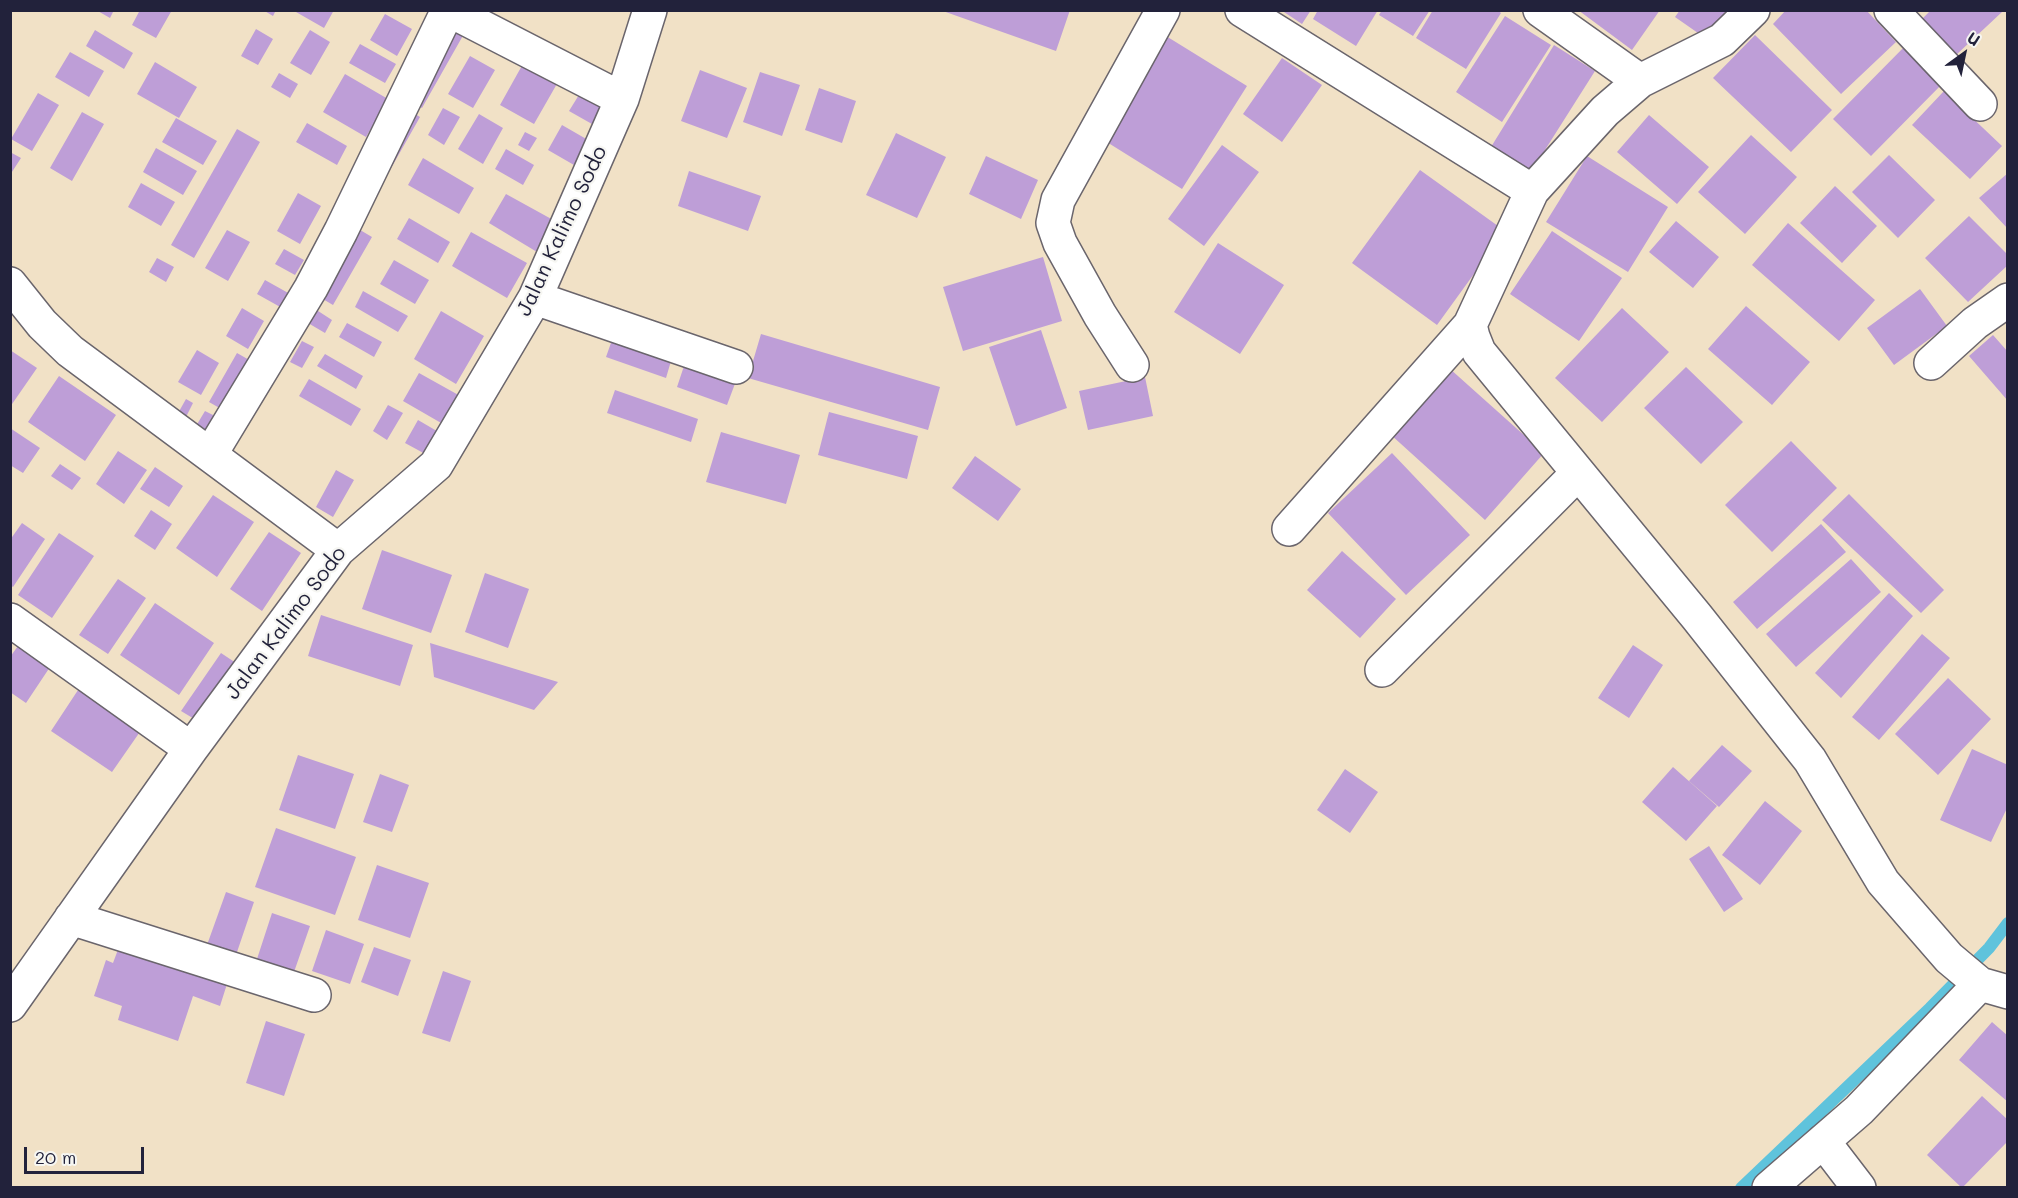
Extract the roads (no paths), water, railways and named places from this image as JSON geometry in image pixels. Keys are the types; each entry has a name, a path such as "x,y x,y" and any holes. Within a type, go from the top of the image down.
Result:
{"street":[{"path":"210,455 311,288 448,10 622,99"},
{"name":"Jalan Kalimo Sodo","path":"10,1005 191,749 338,550 436,465 535,298 622,99 650,10"},
{"path":"1132,365 1100,315 1060,243 1053,223 1058,200 1163,10"},
{"path":"1242,10 1532,191"},
{"path":"1540,10 1640,81"},
{"path":"1289,529 1470,325 1532,191 1605,111 1640,81 1722,40 1753,10"},
{"path":"1891,10 1980,104"},
{"path":"10,284 42,324 70,351 338,550"},
{"path":"535,298 736,367"},
{"path":"1931,363 1975,323 2007,300"},
{"path":"1470,325 1479,352 1690,608 1810,760 1883,882 1977,978 1859,1110 1769,1188"},
{"path":"1382,670 1578,473"},
{"path":"10,620 191,749"},
{"path":"72,918 314,995"},
{"path":"1823,1141 1859,1188"}],"waterway":[{"path":"1741,1188 1930,1008 1989,948 2008,923"}]}
